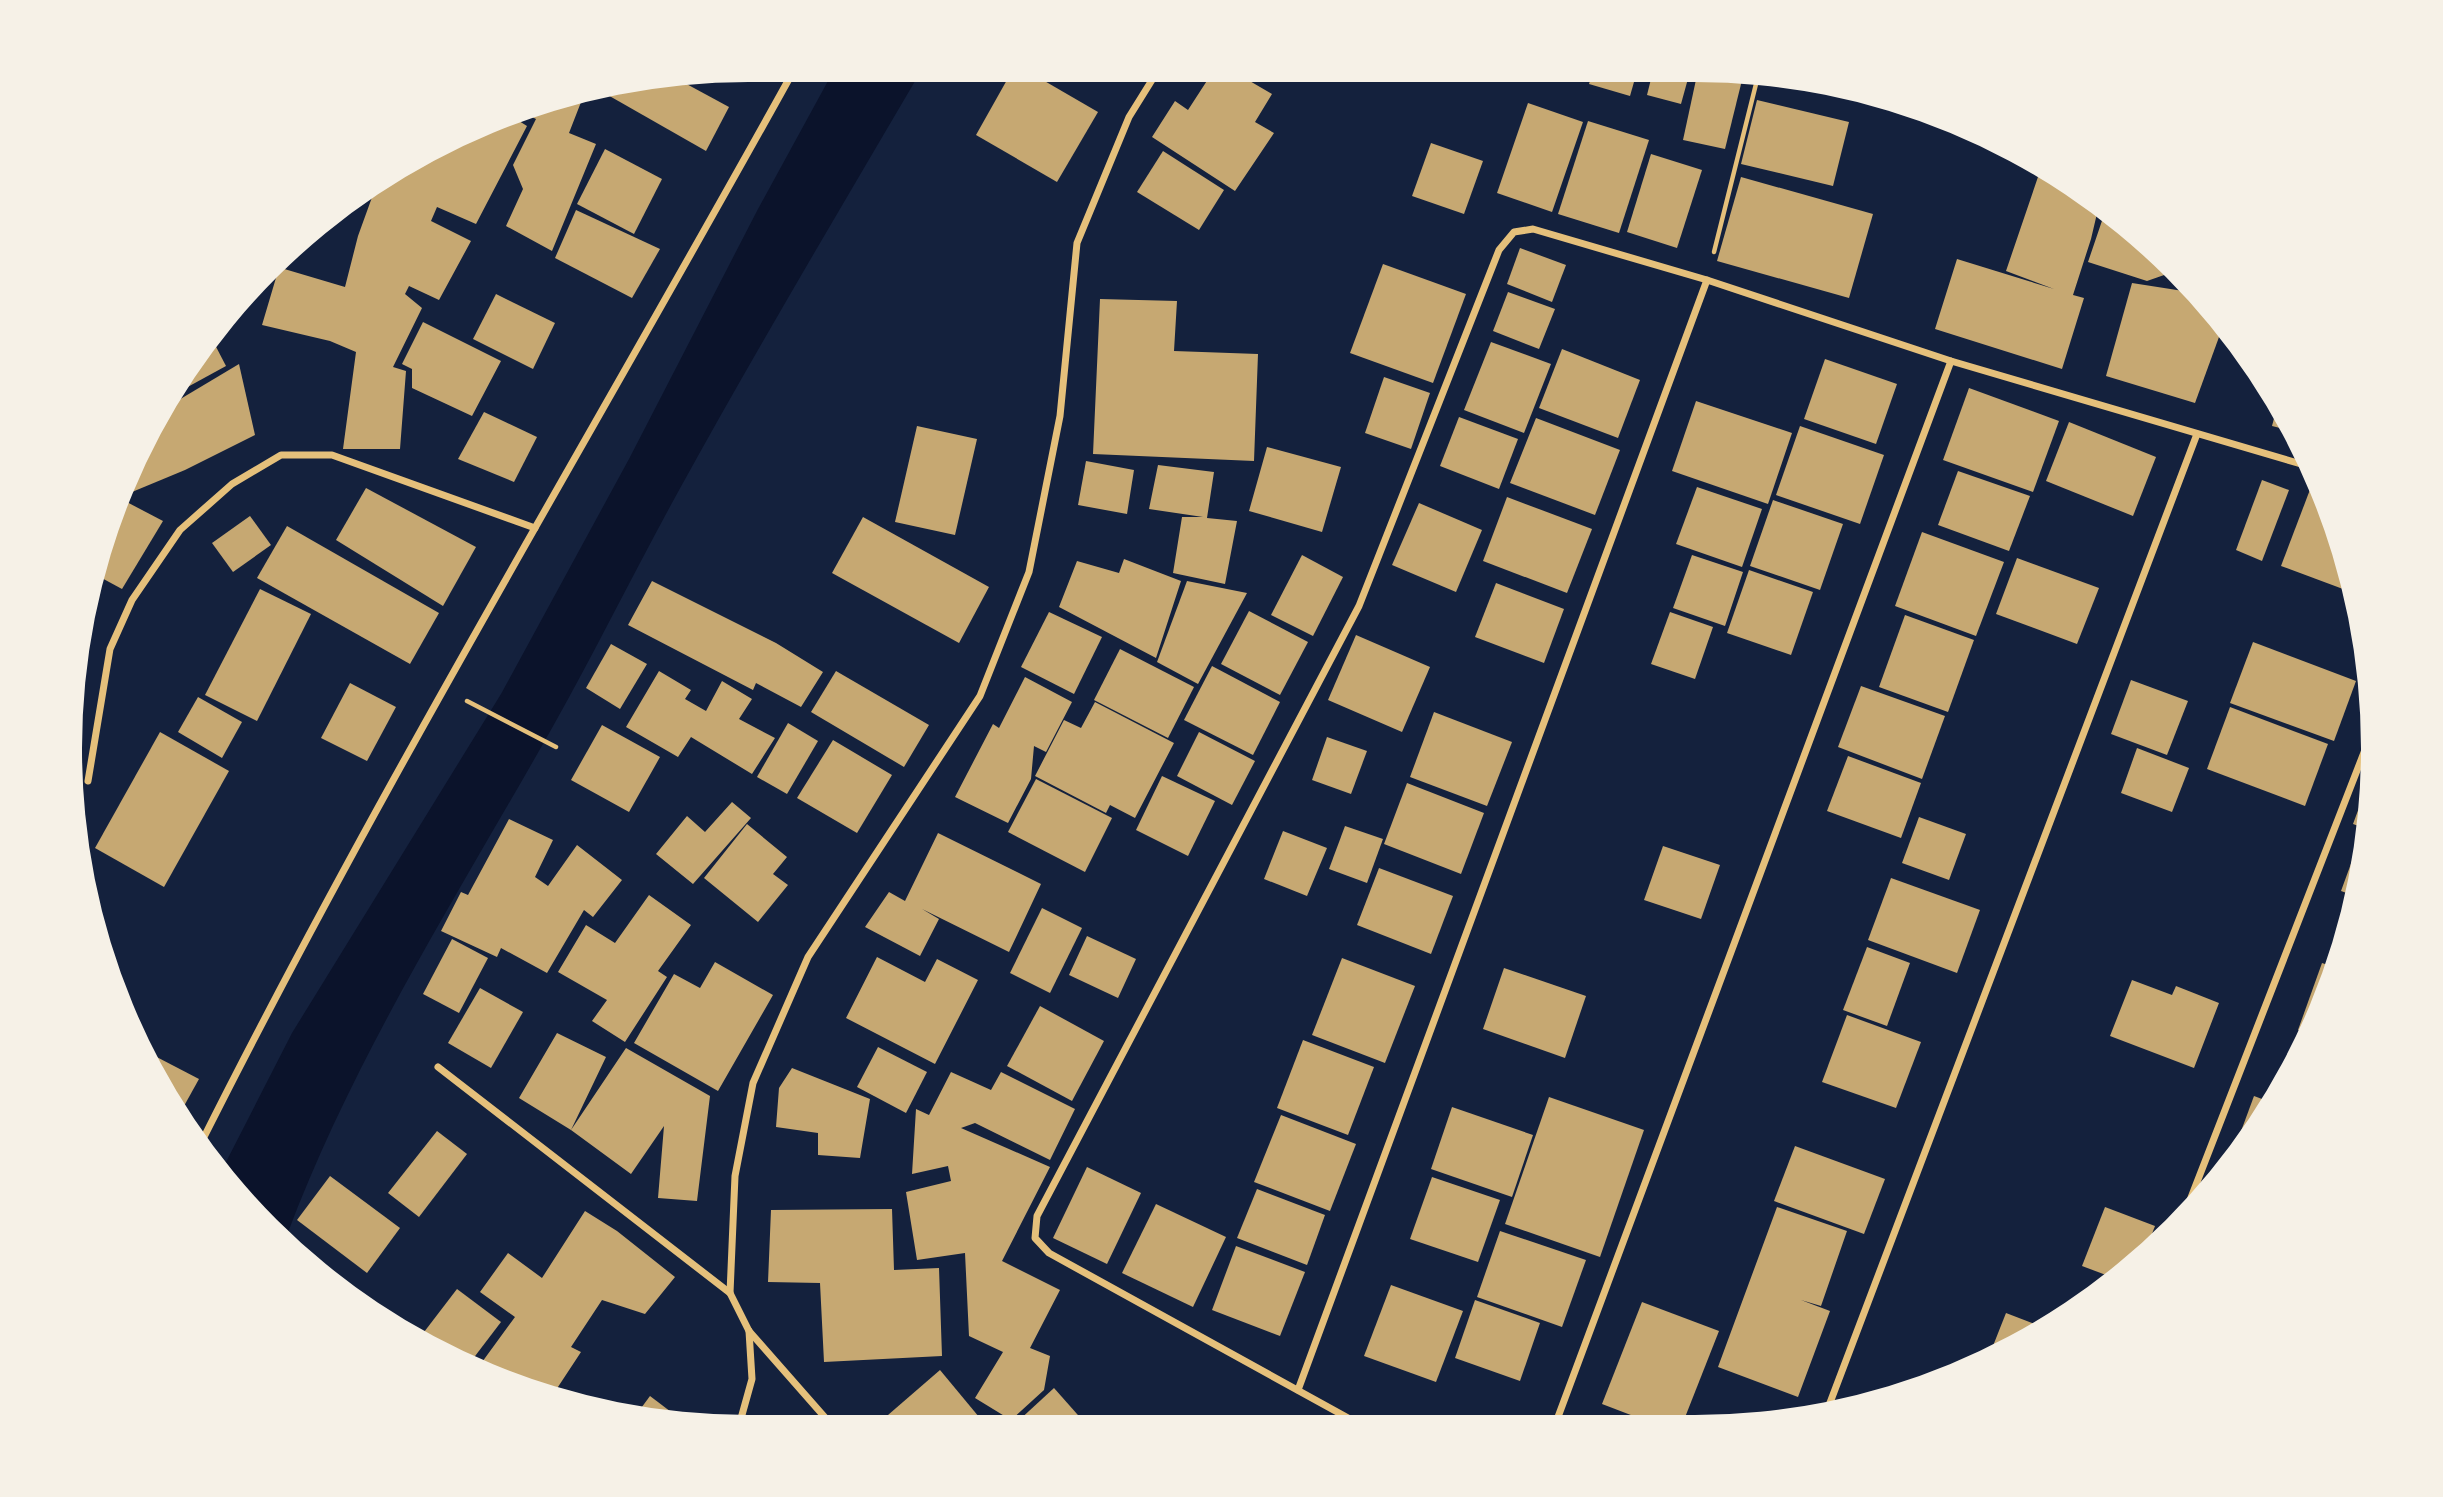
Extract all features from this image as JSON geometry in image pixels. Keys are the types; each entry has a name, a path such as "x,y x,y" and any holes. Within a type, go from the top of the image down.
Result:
{"street":[{"path":"206,1134 254,1036 444,690 787,82"},
{"path":"730,1293 734,1176 753,1083 808,957 980,696 1029,572 1060,416 1077,243 1129,117 1151,82"},
{"path":"1343,1415 1049,1253 1035,1238 1037,1216 1359,606 1499,250 1514,232 1533,229 1707,280 1951,361 2296,462"},
{"path":"1298,1390 1707,280"},
{"path":"1559,1415 1951,361"},
{"path":"1831,1400 2197,434"},
{"path":"88,781 110,649 132,600 180,530 232,484 281,455 332,455 535,528"},
{"path":"2195,1189 2360,762"},
{"path":"438,1067 730,1293 749,1331 824,1415"},
{"path":"742,1415 752,1379 749,1331"}],"path":[{"path":"1707,280 1756,86"},
{"path":"444,690 556,747"}],"water":[{"path":"827,82 915,82 707,439 568,699 410,976 344,1103 289,1231 226,1161 292,1033 501,694 629,459 758,209"}],"building":[{"path":"1006,82 1046,82 1098,112 1057,182 976,135"},
{"path":"1206,82 1251,82 1272,94 1255,122 1274,133 1235,191 1152,137 1175,101 1188,110"},
{"path":"1590,82 1634,82 1630,96 1589,84"},
{"path":"1650,82 1687,82 1681,104 1647,95"},
{"path":"1695,82 1741,84 1725,149 1683,140"},
{"path":"689,85 729,107 706,151 611,97"},
{"path":"1757,100 1849,122 1833,186 1741,164"},
{"path":"1528,103 1583,122 1552,212 1497,193"},
{"path":"580,104 569,133 596,144 552,251 506,226 523,189 513,165 536,119 534,118"},
{"path":"1588,121 1649,140 1619,233 1558,214"},
{"path":"522,123 527,126 476,224 437,207 431,221 471,241 439,300 409,286 405,294 422,308 393,367 406,371 400,449 343,449 356,352 330,341 262,325 276,278 285,269 345,287 358,236 371,200 378,195 454,151"},
{"path":"1431,143 1483,161 1464,214 1412,196"},
{"path":"605,149 662,179 634,234 577,204"},
{"path":"1163,151 1224,190 1199,230 1137,192"},
{"path":"1651,154 1702,170 1677,248 1627,232"},
{"path":"1741,177 1873,214 1849,298 1717,261"},
{"path":"2038,178 2096,217 2073,295 2084,298 2062,369 1935,329 1957,259 2054,289 2006,271"},
{"path":"576,210 660,249 632,298 555,258"},
{"path":"2102,221 2164,275 2147,281 2088,262"},
{"path":"1520,248 1566,265 1552,302 1507,284"},
{"path":"1383,264 1466,294 1433,383 1350,353"},
{"path":"2132,283 2178,290 2219,338 2195,403 2106,376"},
{"path":"1508,292 1555,309 1539,349 1493,331"},
{"path":"496,294 555,323 533,369 473,339"},
{"path":"1100,299 1177,301 1174,351 1258,354 1254,461 1093,454"},
{"path":"423,322 501,361 472,416 412,388 412,369 402,364"},
{"path":"1491,342 1551,364 1524,433 1464,410"},
{"path":"217,348 226,366 190,386"},
{"path":"1562,349 1640,380 1618,438 1539,408"},
{"path":"1825,359 1897,384 1876,444 1804,419"},
{"path":"239,364 255,435 185,470 134,491 151,454 183,398"},
{"path":"1384,377 1430,393 1411,449 1365,433"},
{"path":"1969,388 2059,421 2033,492 1943,460"},
{"path":"1696,401 1792,433 1768,504 1672,471"},
{"path":"484,412 537,437 514,482 458,459"},
{"path":"1459,417 1518,439 1499,489 1440,466"},
{"path":"1536,418 1620,450 1595,515 1510,483"},
{"path":"2069,422 2156,457 2133,516 2046,481"},
{"path":"917,426 977,439 955,535 895,522"},
{"path":"1800,426 1884,455 1860,524 1776,495"},
{"path":"1267,447 1341,467 1322,532 1249,511"},
{"path":"1086,461 1134,470 1127,514 1078,505"},
{"path":"1158,465 1214,472 1207,518 1237,521 1225,584 1173,573 1182,517 1203,517 1149,509"},
{"path":"1958,471 2030,496 2009,551 1938,525"},
{"path":"2262,480 2289,490 2262,561 2236,550"},
{"path":"1697,487 1762,509 1742,567 1676,544"},
{"path":"366,488 476,547 443,606 336,540"},
{"path":"2309,492 2341,588 2281,566"},
{"path":"1507,497 1592,529 1567,593 1483,561"},
{"path":"1773,500 1843,524 1820,590 1750,566"},
{"path":"129,503 163,521 122,589 104,579"},
{"path":"1419,503 1482,530 1456,592 1392,565"},
{"path":"250,516 271,545 233,572 212,543"},
{"path":"863,517 989,587 959,643 832,573"},
{"path":"287,526 439,613 410,664 257,578"},
{"path":"1922,532 2004,562 1976,636 1895,606"},
{"path":"1302,555 1343,577 1313,636 1271,615"},
{"path":"1692,555 1743,572 1725,626 1673,608"},
{"path":"2017,558 2099,588 2077,644 1996,614"},
{"path":"1124,559 1181,581 1156,658 1059,607 1077,561 1119,573"},
{"path":"1749,570 1813,592 1791,655 1727,633"},
{"path":"652,581 776,643 823,672 801,707 756,683 753,690 628,625"},
{"path":"1187,581 1247,593 1198,684 1157,662"},
{"path":"1496,583 1564,609 1544,663 1475,637"},
{"path":"260,589 311,614 257,721 205,695"},
{"path":"1249,611 1308,642 1280,695 1221,664"},
{"path":"1049,612 1102,637 1074,694 1021,667"},
{"path":"1670,612 1713,627 1695,679 1651,664"},
{"path":"1905,615 1974,640 1948,712 1879,687"},
{"path":"1356,635 1430,667 1402,732 1328,700"},
{"path":"2253,642 2356,681 2334,741 2230,703"},
{"path":"611,644 647,664 620,709 586,688"},
{"path":"1120,649 1194,687 1168,738 1094,700"},
{"path":"1212,666 1280,702 1253,755 1184,720"},
{"path":"659,671 691,690 685,699 706,711 722,681 752,699 739,719 775,738 752,774 691,737 678,757 626,727"},
{"path":"836,671 929,725 904,767 811,712"},
{"path":"1025,677 1072,702 1046,752 1034,746 1031,779 1008,823 955,797 993,724 999,728"},
{"path":"2131,680 2188,701 2167,755 2111,734"},
{"path":"350,683 396,707 367,761 321,738"},
{"path":"1861,686 1945,716 1922,779 1838,747"},
{"path":"198,697 242,722 222,758 178,732"},
{"path":"1095,702 1174,743 1135,818 1110,805 1106,813 1035,776 1064,720 1081,728"},
{"path":"2230,707 2328,744 2305,806 2207,769"},
{"path":"1434,712 1512,742 1487,806 1410,777"},
{"path":"788,723 818,741 787,794 757,777"},
{"path":"602,725 660,757 629,812 571,780"},
{"path":"160,732 229,771 164,887 95,848"},
{"path":"1199,732 1255,761 1232,805 1177,776"},
{"path":"1327,737 1367,751 1351,794 1312,780"},
{"path":"833,740 892,775 857,833 797,798"},
{"path":"2137,748 2189,768 2172,812 2121,793"},
{"path":"1848,756 1921,783 1901,838 1827,811"},
{"path":"1162,776 1215,801 1188,856 1136,830"},
{"path":"1036,779 1112,818 1085,872 1008,832"},
{"path":"1407,783 1484,813 1461,874 1384,844"},
{"path":"732,802 751,818 693,884 656,854 687,816 705,832"},
{"path":"1919,817 1966,834 1949,880 1902,863"},
{"path":"509,819 553,840 535,877 548,886 577,845 622,880 593,917 584,910 547,973 501,948 497,957 441,931 461,892 468,895"},
{"path":"747,824 787,857 773,874 788,885 758,922 704,878"},
{"path":"1345,826 1383,839 1367,883 1329,869"},
{"path":"1283,831 1327,848 1307,896 1264,879"},
{"path":"938,833 1041,884 1009,952 922,909 939,919 920,956 865,927 889,892 905,901"},
{"path":"1663,846 1720,865 1701,919 1644,900"},
{"path":"2350,867 2345,892 2341,891"},
{"path":"1379,868 1453,896 1431,954 1357,925"},
{"path":"1891,878 1980,910 1957,973 1868,940"},
{"path":"649,895 691,925 658,971 667,977 625,1042 592,1021 607,1000 558,972 586,925 615,943"},
{"path":"1042,908 1082,928 1050,993 1010,973"},
{"path":"1087,936 1136,959 1118,998 1069,975"},
{"path":"452,939 488,958 459,1013 423,994"},
{"path":"1867,947 1910,963 1887,1026 1843,1010"},
{"path":"877,957 925,982 937,959 978,980 935,1064 846,1018"},
{"path":"1342,958 1415,986 1385,1063 1312,1035"},
{"path":"715,962 773,995 718,1091 634,1043 674,974 700,988"},
{"path":"2322,963 2325,964 2310,1003 2299,1028"},
{"path":"1504,968 1586,996 1565,1058 1483,1029"},
{"path":"2132,980 2172,995 2176,986 2219,1003 2194,1068 2110,1036"},
{"path":"480,988 523,1012 491,1068 448,1043"},
{"path":"1040,1006 1104,1041 1072,1101 1007,1066"},
{"path":"1847,1015 1921,1042 1896,1108 1822,1082"},
{"path":"557,1033 606,1057 571,1130 519,1098"},
{"path":"1303,1040 1374,1067 1348,1135 1277,1108"},
{"path":"878,1047 927,1072 906,1113 857,1087"},
{"path":"626,1048 710,1096 697,1201 658,1198 664,1126 631,1174 571,1130"},
{"path":"159,1058 199,1079 185,1104"},
{"path":"792,1068 870,1099 860,1158 818,1155 818,1133 776,1127 779,1088"},
{"path":"951,1072 991,1090 1001,1072 1075,1109 1050,1160 975,1123 961,1128 1050,1167 1002,1261 1060,1290 1030,1348 1050,1356 1044,1390 1016,1415 1003,1415 975,1398 1003,1352 969,1336 965,1253 917,1260 906,1192 951,1181 948,1166 912,1174 916,1109 929,1115"},
{"path":"2254,1096 2261,1099 2248,1119 2243,1126"},
{"path":"1549,1097 1644,1130 1600,1257 1505,1224"},
{"path":"1452,1107 1533,1135 1512,1197 1431,1169"},
{"path":"1281,1115 1356,1144 1330,1211 1254,1182"},
{"path":"437,1131 467,1154 419,1217 388,1193"},
{"path":"1795,1146 1885,1179 1864,1234 1774,1201"},
{"path":"1087,1167 1141,1193 1107,1264 1053,1238"},
{"path":"330,1176 400,1228 367,1273 297,1220"},
{"path":"1432,1177 1500,1200 1478,1262 1410,1239"},
{"path":"1257,1189 1325,1215 1307,1265 1237,1238"},
{"path":"1156,1204 1226,1237 1193,1307 1122,1273"},
{"path":"1777,1207 1847,1231 1821,1306 1801,1300 1830,1311 1798,1397 1718,1367"},
{"path":"2105,1207 2155,1226 2153,1232 2104,1274 2082,1266"},
{"path":"892,1209 894,1270 939,1268 942,1356 824,1362 820,1283 768,1282 771,1210"},
{"path":"585,1211 617,1231 675,1277 645,1314 602,1300 571,1347 581,1352 558,1387 484,1359 515,1317 480,1292 508,1253 542,1278"},
{"path":"1500,1231 1586,1260 1562,1327 1477,1297"},
{"path":"1236,1246 1305,1272 1280,1336 1212,1310"},
{"path":"1391,1285 1463,1311 1436,1382 1364,1356"},
{"path":"457,1289 501,1322 475,1356 425,1330"},
{"path":"1475,1300 1540,1323 1520,1381 1455,1358"},
{"path":"1642,1302 1719,1331 1686,1415 1631,1415 1602,1404"},
{"path":"2006,1313 2032,1323 2028,1325 1994,1343"},
{"path":"940,1370 977,1415 888,1415"},
{"path":"1054,1388 1078,1415 1025,1415"},
{"path":"650,1396 668,1410 662,1409 643,1406"}]}
